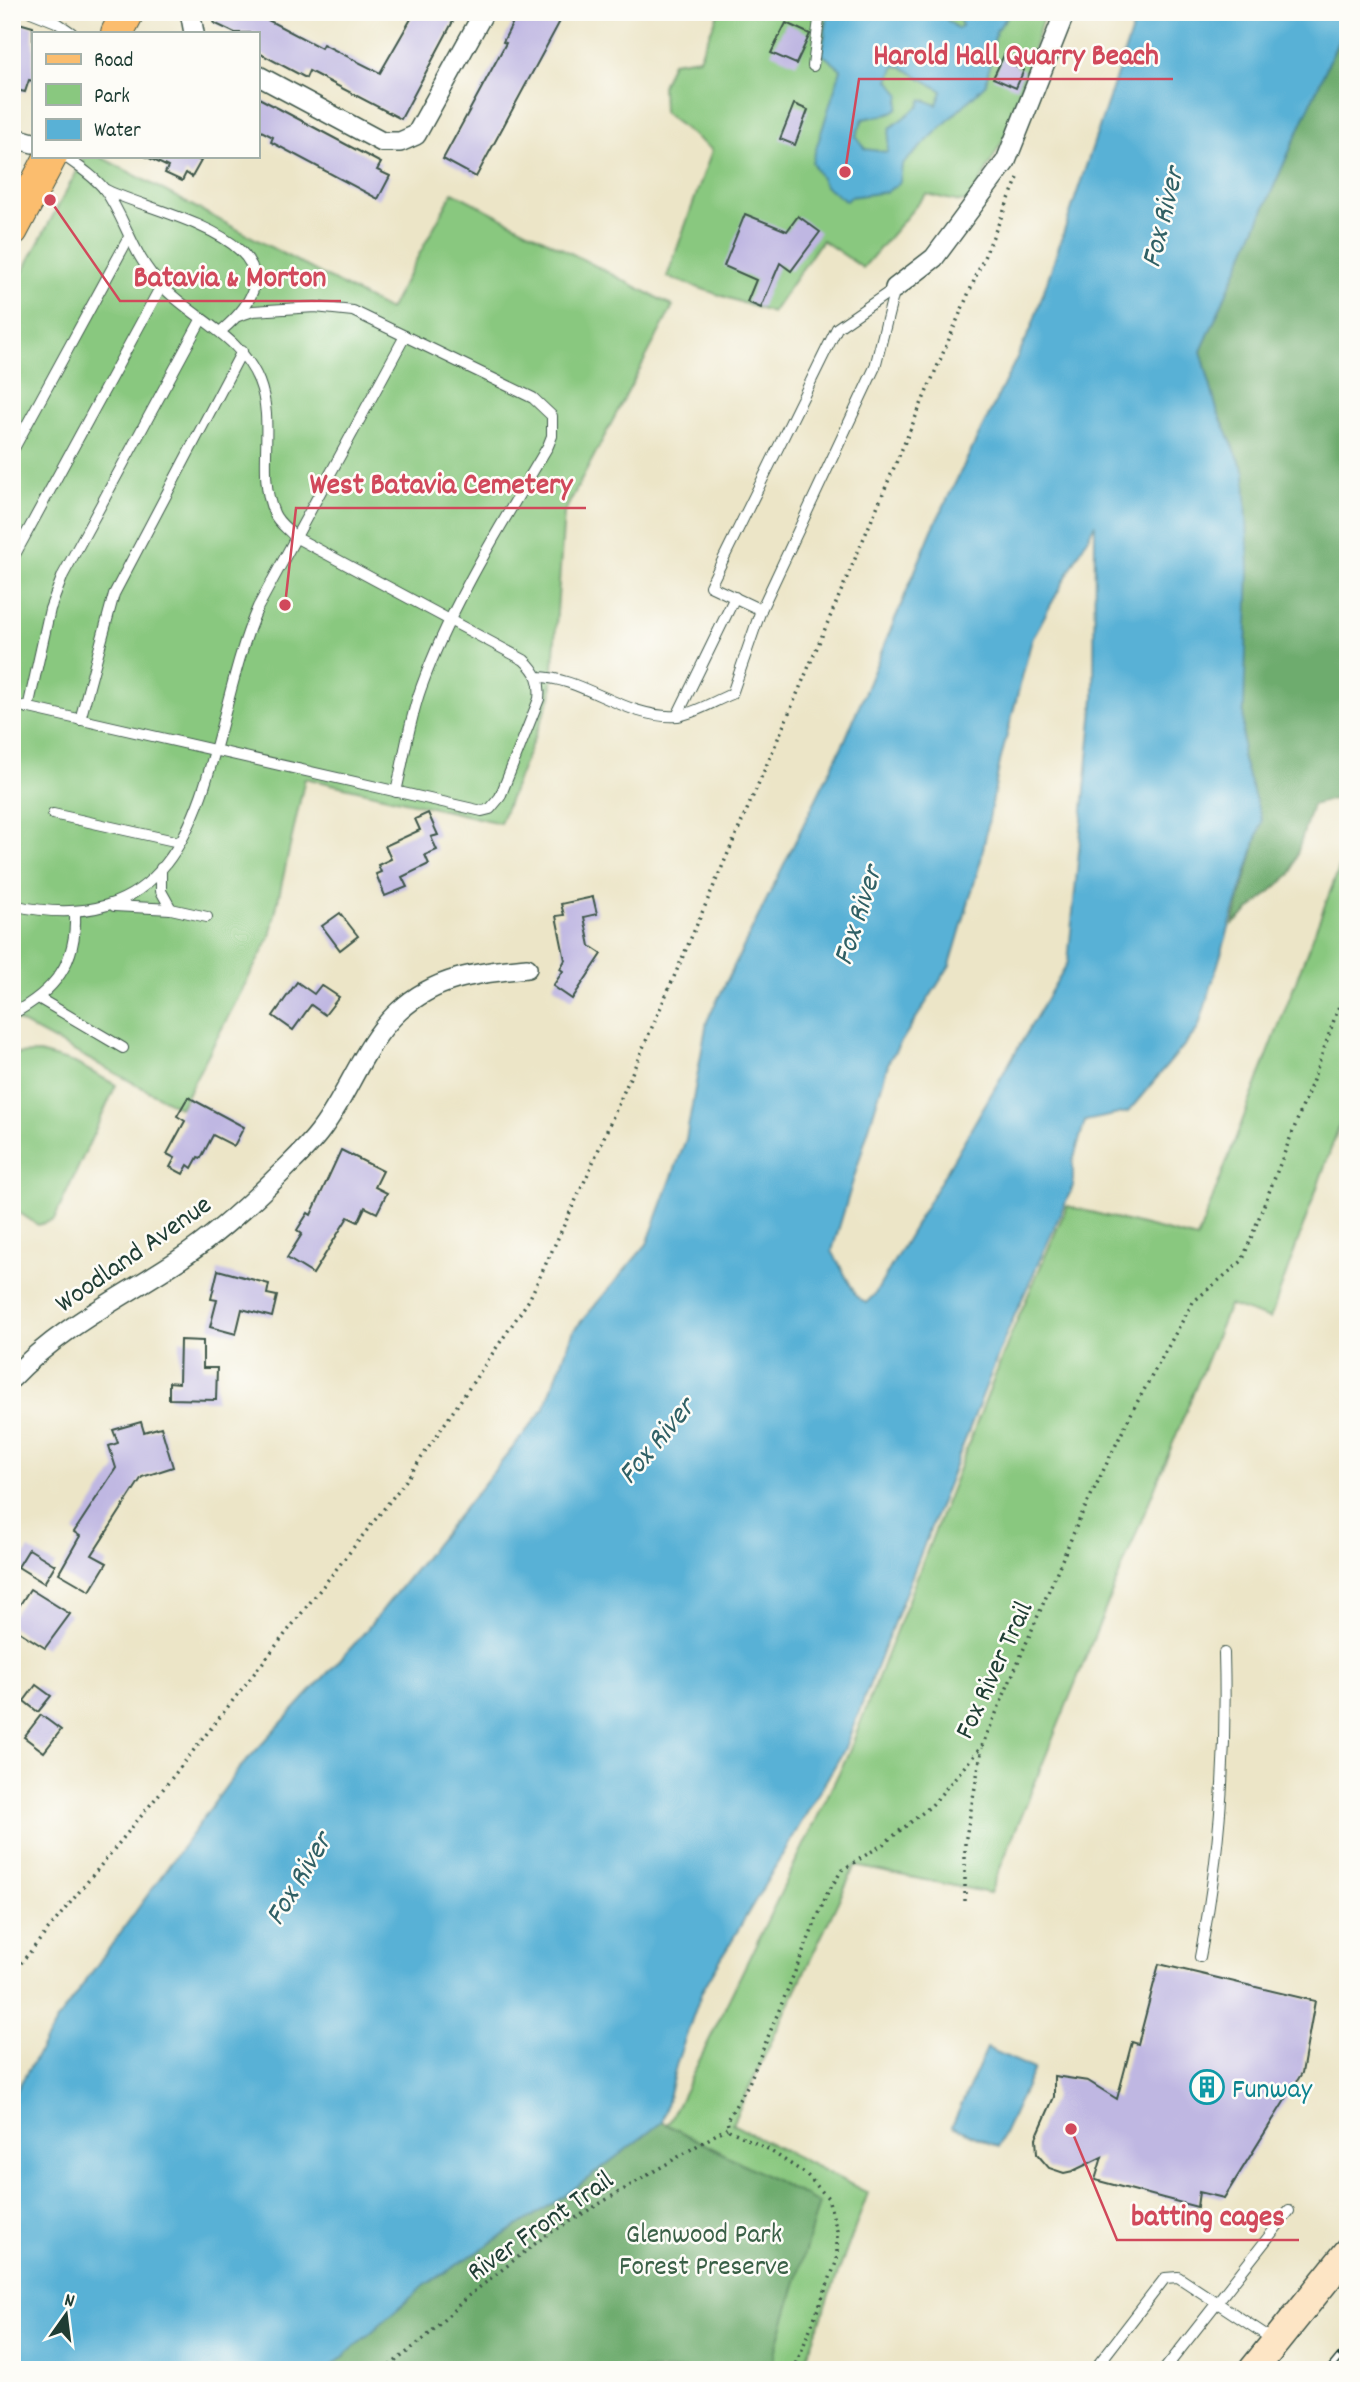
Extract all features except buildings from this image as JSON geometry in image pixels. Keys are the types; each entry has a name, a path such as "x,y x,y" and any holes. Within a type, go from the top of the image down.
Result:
{"main road":[{"path":"118,32 128,12"},
{"path":"12,230 50,158"},
{"path":"1253,2370 1348,2252"}],"street":[{"path":"193,12 194,32"},
{"path":"259,76 382,142 400,142 416,135 484,12"},
{"path":"895,288 934,258 1006,161 1065,12"},
{"path":"12,137 32,143"},
{"name":"Woodland Avenue","path":"12,1378 46,1347 106,1302 182,1258 284,1170 321,1130 383,1029 400,1010 443,981 478,973 527,968"}],"lane":[{"path":"31,12 56,22 71,32"},
{"path":"813,66 820,12"},
{"path":"66,158 104,189 137,204 203,225 240,251 249,263 253,288 238,316 220,331"},
{"path":"12,704 472,810 490,809 500,797 539,699 538,677 524,660 295,537 280,523 270,502 268,414 260,384 242,351 161,286 128,239 104,189"},
{"path":"12,452 128,239"},
{"path":"12,560 161,286"},
{"path":"761,610 710,586 837,328 895,288"},
{"path":"538,677 554,677 627,708 677,716 732,694 761,610 875,367 895,288"},
{"path":"238,316 270,309 333,307 353,311 533,398 544,405 552,416 552,436 548,446 449,620 420,691 396,792"},
{"path":"28,708 50,609 63,575 201,320"},
{"path":"12,905 75,913 103,907 126,898 161,868 179,842 204,794 248,629 405,335"},
{"path":"80,720 114,594 242,351"},
{"path":"677,716 735,597"},
{"path":"52,814 179,842"},
{"path":"161,868 161,891 171,909"},
{"path":"103,907 171,909 207,917"},
{"path":"12,1014 40,999 62,971 71,951 75,913"},
{"path":"40,999 123,1048"},
{"path":"1200,1957 1216,1867 1220,1826 1226,1725 1224,1653"},
{"path":"1164,2370 1289,2211"},
{"path":"1094,2370 1165,2278 1178,2277 1275,2341"}],"path":[{"path":"12,1974 160,1793 405,1482 529,1300 587,1177 752,799 1020,173"},
{"name":"Fox River Trail","path":"727,2127 727,2120 749,2083 827,1894 842,1870 882,1845 931,1806 982,1746 1080,1518 1134,1408 1192,1302 1242,1261 1313,1080 1348,979"},
{"path":"965,1901 965,1843 982,1746"},
{"path":"727,2127 806,2174 828,2199 837,2231 836,2260 794,2370"},
{"name":"River Front Trail","path":"384,2370 425,2338 467,2297 545,2236 727,2127"}],"green space":[{"path":"719,12 1045,12 1005,136 970,201 960,202 926,194 863,268 822,240 772,313 667,277 712,150 663,112 662,86 672,62 699,58"},
{"path":"1348,19 1348,795 1312,805 1291,874 1233,924 1262,821 1242,757 1249,570 1245,473 1217,410 1201,351"},
{"path":"84,158 103,158 389,310 453,192 673,306 564,513 551,696 500,823 305,778 270,937 180,1108 12,1018 12,292"},
{"name":"Glenwood Park Forest Preserve","path":"1348,845 1348,1101 1270,1319 1229,1305 990,1893 855,1866 732,2124 868,2193 802,2370 338,2370 670,2121 849,1752 1012,1332 1067,1206 1197,1239"},
{"path":"39,1053 75,1063 116,1085 54,1220 38,1225 12,1208 12,1054"},
{"path":"662,2122 819,2203 770,2370 328,2370 424,2286 566,2195"}],"water":[{"path":"828,12 938,12 958,29 962,25 956,12 1011,12 996,31 986,84 902,165 900,182 887,192 850,197 846,201 825,186 812,162 841,69 822,54","holes":["895,66 902,67 942,91 937,105 922,99 919,106 890,128 887,152 865,149 856,136 863,119 889,114 898,108 900,94 889,80"]},
{"name":"Fox River","path":"1138,12 1348,12 1348,19 1201,351 1217,410 1245,473 1249,570 1242,757 1262,821 1198,1029 1128,1112 1085,1121 1073,1161 1073,1186 1008,1330 844,1750 702,1991 677,2062 662,2122 566,2195 424,2286 328,2370 12,2370 12,2098 58,2019 238,1770 359,1639 544,1409 574,1330 647,1244 686,1139 707,1021 845,740 932,530 1031,329","holes":["1095,524 1094,698 1068,962 875,1294 866,1303 857,1297 832,1251 889,1061 950,965 981,860 1000,762 1032,639"]},
{"path":"987,2048 1034,2069 998,2147 952,2126"}],"railway":[{"path":"1329,2370 1348,2347"}],"place":[{"name":"Harold Hall Quarry Beach","path":"845,172"},
{"name":"Batavia & Morton","path":"50,200"},
{"name":"West Batavia Cemetery","path":"285,605"},
{"name":"Funway","path":"1207,2087"},
{"name":"batting cages","path":"1071,2129"}]}
